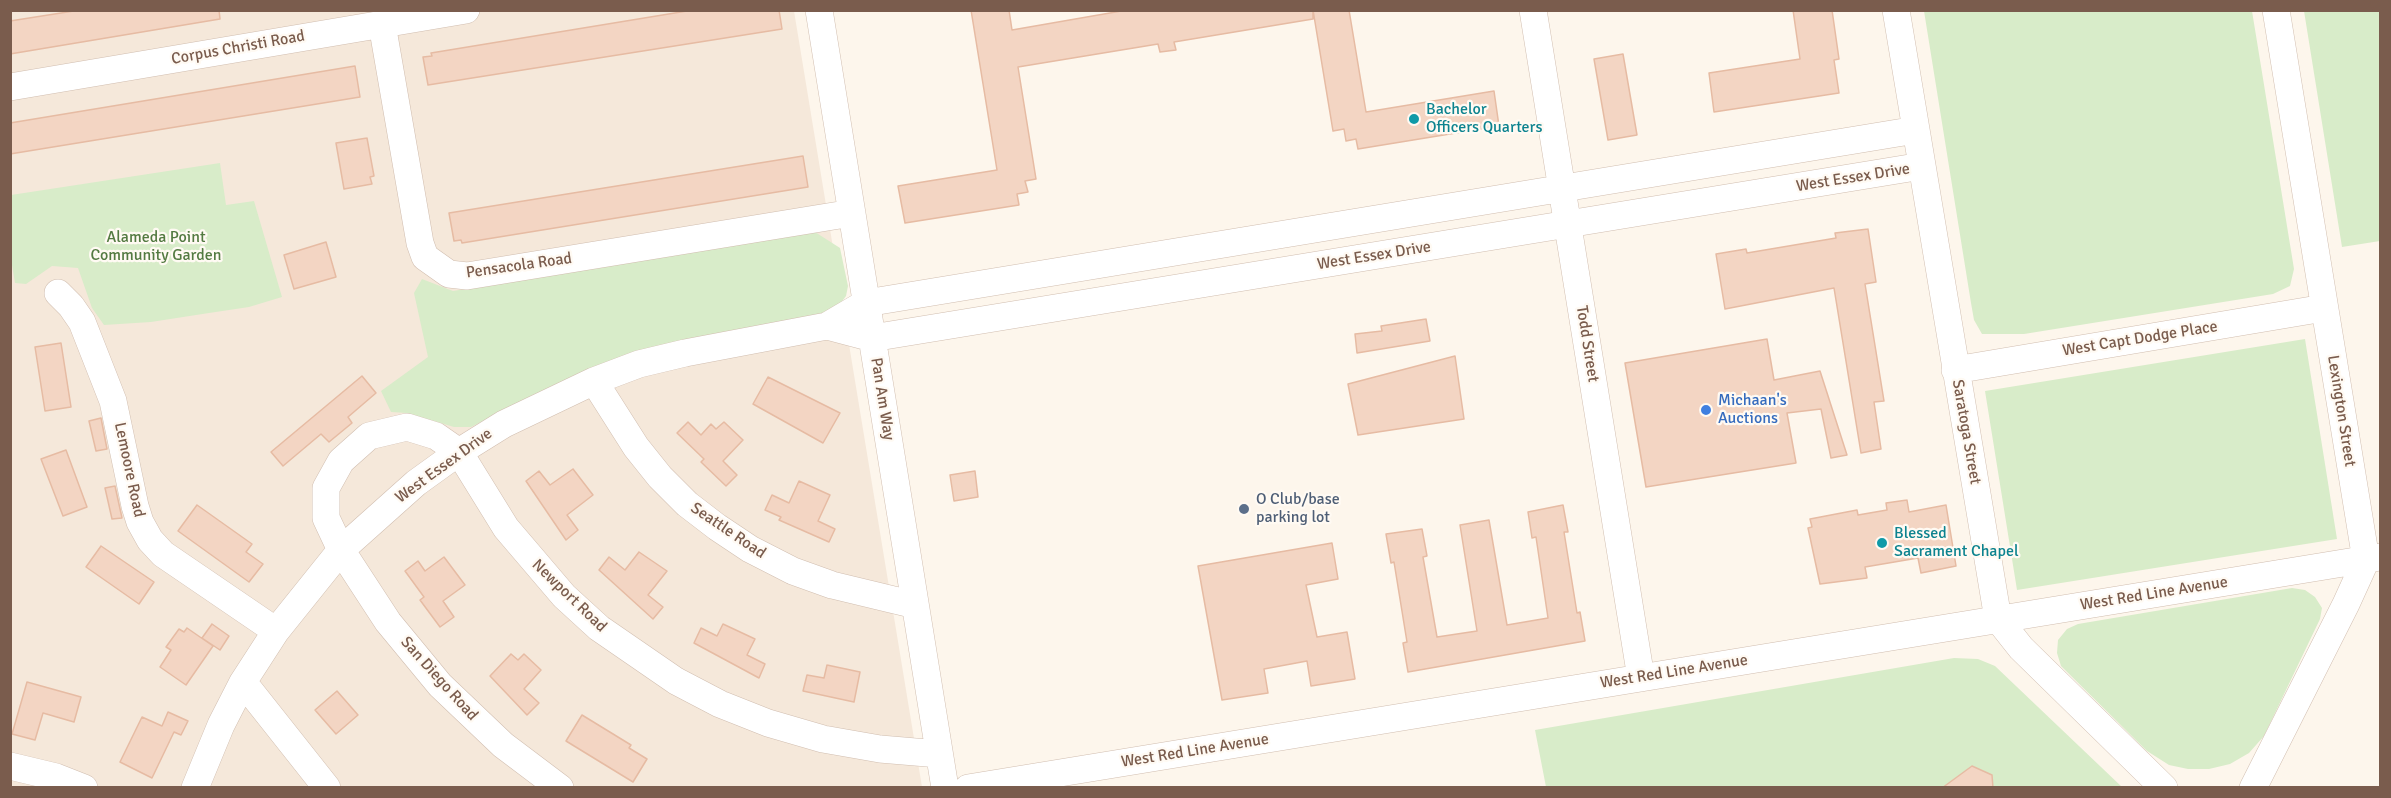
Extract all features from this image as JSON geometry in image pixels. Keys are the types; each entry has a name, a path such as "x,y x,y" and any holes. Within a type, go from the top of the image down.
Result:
{"street":[{"name":"Corpus Christi Road","path":"10,87 466,10"},
{"name":"Pan Am Way","path":"819,10 945,788"},
{"name":"Todd Street","path":"1533,10 1641,678"},
{"name":"Saratoga Street","path":"1896,10 1998,619 2021,648 2164,788"},
{"name":"Lexington Street","path":"2276,10 2324,308 2373,558"},
{"name":"Pensacola Road","path":"382,24 420,243 425,257 449,274 467,276 852,213"},
{"name":"West Essex Drive","path":"195,788 221,725 243,682 276,631 341,550 416,483 459,452 504,424 594,381 639,364 685,352 827,326 866,303 1916,130"},
{"name":"West Essex Drive","path":"827,326 857,336 872,338 1922,166"},
{"path":"1312,230 1317,266"},
{"path":"1121,261 1127,296"},
{"name":"Lemoore Road","path":"58,293 82,322 113,401 135,506 150,540 163,554 276,631"},
{"name":"West Capt Dodge Place","path":"1955,370 2324,308"},
{"name":"Seattle Road","path":"594,381 636,447 660,477 687,504 717,527 750,549 793,571 832,585 915,605"},
{"name":"Newport Road","path":"341,550 326,518 326,488 341,461 369,436 407,427 436,436 459,452 506,528 564,596 599,628 676,681 720,704 768,723 823,739 880,749 939,754"},
{"name":"San Diego Road","path":"341,550 388,622 440,685 503,745 560,788"},
{"path":"2253,788 2346,603 2373,558"},
{"name":"West Red Line Avenue","path":"968,788 2373,558"},
{"path":"243,682 327,788"},
{"path":"10,766 56,777 84,788"}],"shaded area":[{"path":"10,11 794,11 922,787 11,787"}],"green space":[{"path":"1924,11 2252,11 2294,269 2290,286 2273,294 2024,334 1982,334 1974,320"},
{"path":"2304,11 2380,11 2380,241 2342,247"},
{"name":"Alameda Point Community Garden","path":"220,163 226,205 254,201 282,297 249,307 151,322 104,325 92,308 78,268 52,266 26,284 15,283 11,259 11,195"},
{"path":"815,232 840,248 848,286 846,296 834,312 559,383 471,427 454,427 407,413 391,412 381,391 428,357 414,293 422,279 453,291"},
{"path":"2305,339 2337,539 2017,590 1985,391"},
{"path":"2292,588 2305,590 2315,597 2322,608 2320,619 2264,736 2249,753 2230,764 2209,769 2188,769 2169,765 2147,751 2061,666 2057,653 2058,640 2067,629 2078,624"},
{"path":"1954,658 1978,659 1995,666 2122,787 1546,787 1535,730"}],"building":[{"path":"80,10 219,10 220,19 10,54 10,21"},
{"path":"693,10 779,10 782,29 428,85 423,57 432,56 431,53"},
{"name":"Bachelor Officers Quarters","path":"971,10 1009,10 1012,30 1127,10 1313,10 1313,19 1174,42 1176,50 1160,52 1158,44 1018,67 1036,179 1025,181 1028,192 1017,194 1019,205 905,223 898,186 997,170"},
{"path":"1313,10 1349,10 1366,112 1494,91 1499,126 1358,149 1356,139 1346,141 1344,129 1333,131"},
{"path":"1793,10 1832,10 1839,59 1834,60 1839,93 1714,112 1709,73 1800,59"},
{"path":"1623,54 1637,135 1608,140 1594,59"},
{"path":"355,66 360,97 10,154 10,123"},
{"path":"367,138 374,176 370,177 372,184 344,189 336,143"},
{"path":"803,156 808,187 462,243 461,240 454,241 449,213"},
{"path":"1868,229 1876,282 1865,284 1884,401 1874,402 1881,449 1861,453 1834,288 1725,309 1716,254 1746,249 1747,253 1836,238 1835,233"},
{"path":"326,242 336,277 294,289 284,255"},
{"path":"1426,319 1430,341 1357,353 1355,334 1382,331 1381,326"},
{"name":"Michaan's Auctions","path":"1767,339 1774,380 1820,371 1847,455 1831,458 1821,409 1787,413 1796,463 1646,487 1625,363"},
{"path":"61,343 71,407 45,411 35,347"},
{"path":"1455,356 1464,419 1358,435 1348,384"},
{"path":"362,376 376,393 348,417 352,423 329,442 321,434 283,466 271,452"},
{"path":"768,377 840,413 823,443 753,404"},
{"path":"101,418 107,449 96,451 89,421"},
{"path":"688,422 701,435 711,424 716,429 724,422 743,440 723,461 737,475 726,486 701,462 704,459 677,433"},
{"path":"66,450 87,507 63,516 41,459"},
{"path":"573,469 593,495 567,515 578,530 566,540 526,481 539,471 550,485"},
{"path":"975,471 978,497 954,501 950,475"},
{"path":"799,481 830,495 818,521 835,529 829,542 779,520 781,517 765,510 772,495 789,503"},
{"path":"115,486 122,518 112,519 105,488"},
{"name":"Blessed Sacrament Chapel","path":"1907,500 1909,512 1946,505 1956,566 1921,573 1918,558 1865,567 1867,578 1820,584 1808,528 1812,527 1810,519 1857,510 1858,515 1887,510 1886,503"},
{"path":"197,505 252,544 246,552 263,564 249,582 178,531"},
{"path":"1563,505 1568,532 1564,532 1577,613 1580,612 1585,641 1408,672 1403,643 1407,642 1394,562 1391,563 1386,534 1422,529 1427,556 1423,557 1437,637 1477,631 1460,525 1489,520 1507,625 1548,618 1536,537 1532,538 1528,512"},
{"path":"1332,543 1338,579 1306,585 1317,637 1347,632 1355,679 1311,686 1307,661 1264,669 1268,693 1222,700 1198,566"},
{"path":"101,546 154,582 139,604 86,567"},
{"path":"639,552 667,571 648,595 663,607 653,619 599,570 609,557 625,570"},
{"path":"444,557 465,585 443,601 454,617 440,627 420,600 424,597 405,571 418,561 425,571"},
{"path":"212,624 229,636 220,650 202,638"},
{"path":"723,624 755,639 747,655 765,664 759,678 694,643 701,628 717,636"},
{"path":"187,628 213,646 186,685 160,667 171,650 166,647 179,629 184,632"},
{"path":"511,654 518,660 524,654 541,670 524,689 539,703 527,715 490,676"},
{"path":"827,665 860,672 854,702 803,691 807,675 824,678"},
{"path":"27,682 81,697 74,722 43,713 35,740 12,734"},
{"path":"337,691 358,715 336,734 315,710"},
{"path":"168,712 188,721 181,735 174,732 152,778 120,762 142,717 162,726"},
{"path":"582,715 631,745 629,748 647,759 633,782 566,741"},
{"path":"1972,766 1992,775 1993,788 1942,788"}],"place":[{"name":"Bachelor Officers Quarters","path":"1414,119"},
{"name":"Michaan's Auctions","path":"1706,410"},
{"name":"O Club/base parking lot","path":"1244,509"},
{"name":"Blessed Sacrament Chapel","path":"1882,543"}]}
